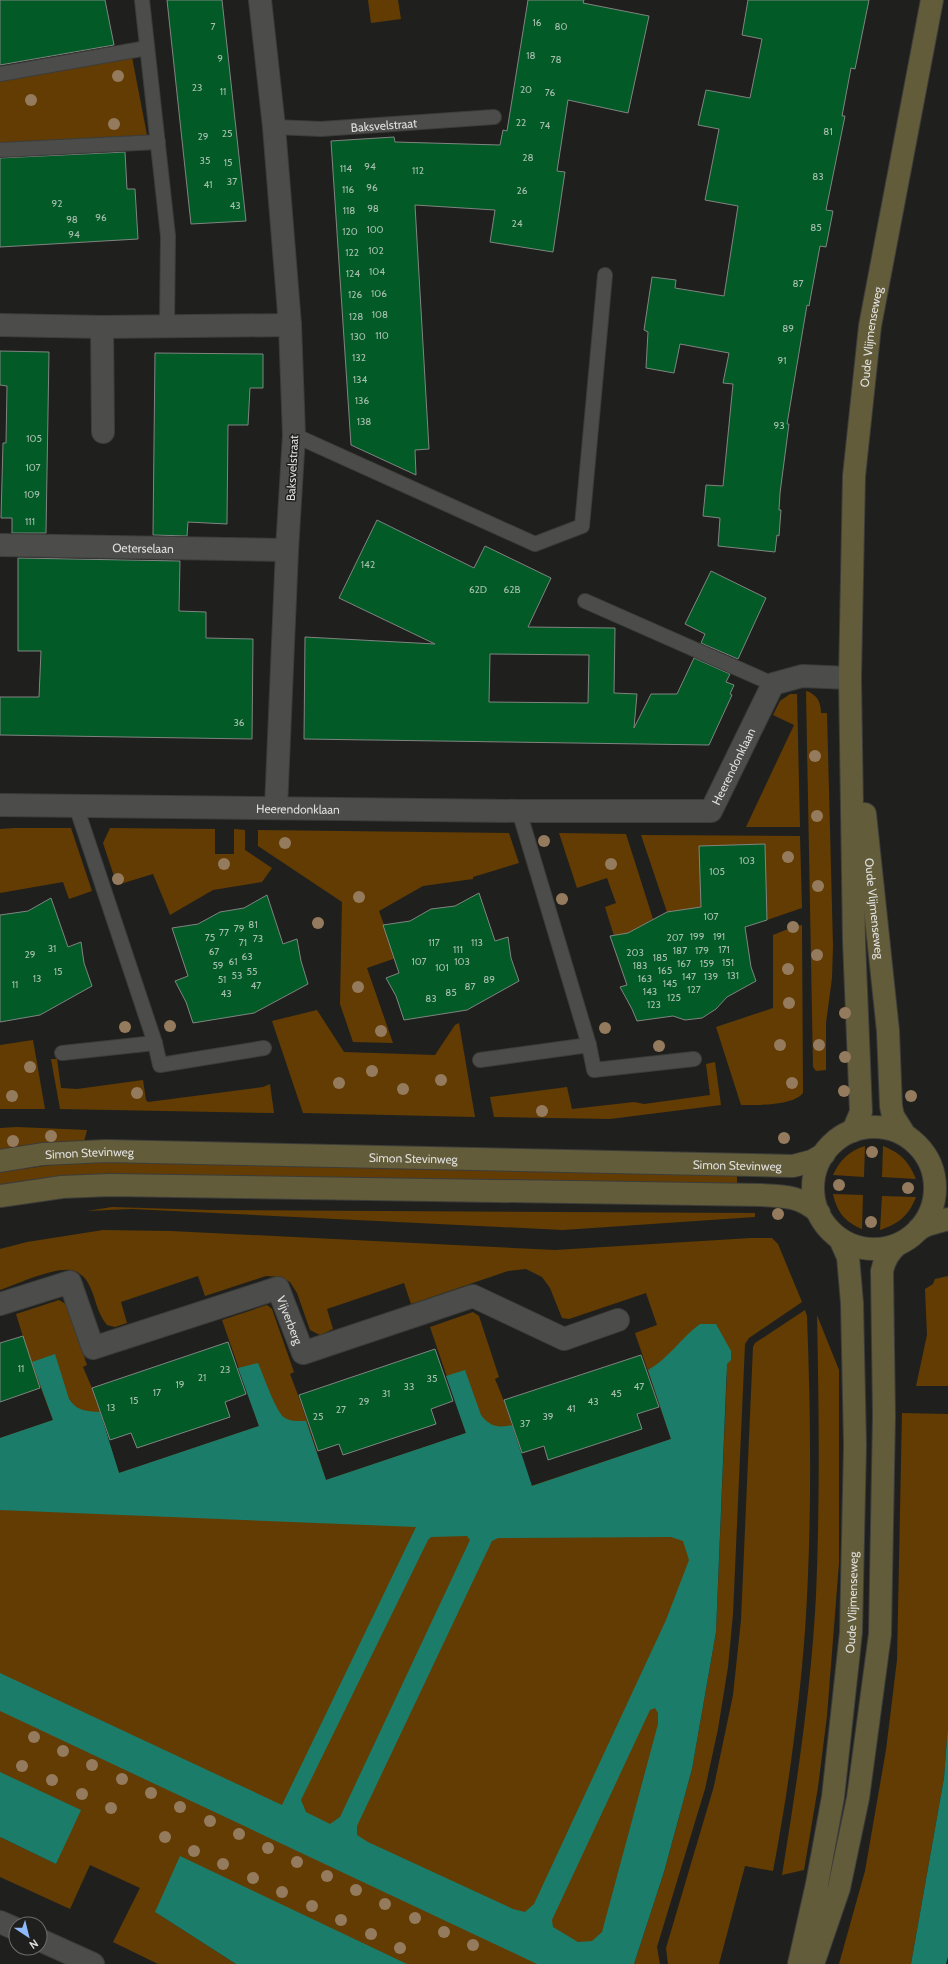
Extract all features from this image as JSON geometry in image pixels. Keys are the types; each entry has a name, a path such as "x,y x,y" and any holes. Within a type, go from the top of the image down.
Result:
{"street":[{"name":"Baksvelstraat","path":"260,0 274,127 290,325 294,435 287,550 276,808"},
{"name":"Oude Vlijmenseweg","path":"854,1131 860,1118 861,1098 854,941 850,678 854,476 870,326 932,0"},
{"path":"0,325 290,325"},
{"path":"102,326 103,432"},
{"name":"Oeterselaan","path":"0,545 287,550"},
{"path":"773,684 802,676 850,678"},
{"name":"Oude Vlijmenseweg","path":"850,678 888,1031 891,1106 893,1116 905,1135"},
{"name":"Heerendonklaan","path":"0,805 519,812 711,810 773,684"},
{"path":"897,1245 880,1248 863,1248 840,1239 832,1232 819,1213 814,1203 813,1184 817,1166 824,1154 840,1138 854,1131 873,1127 889,1129 905,1135 939,1168 933,1174 935,1190 932,1207 919,1229"},
{"name":"Simon Stevinweg","path":"0,1161 44,1154 106,1151 793,1166 812,1161 824,1154"},
{"path":"0,1196 62,1187 110,1185 761,1195 795,1198 812,1206 819,1213"},
{"path":"813,1964 838,1888 858,1798 880,1634 884,1416 883,1263 897,1245 919,1229 948,1219"},
{"name":"Oude Vlijmenseweg","path":"799,1964 817,1884 833,1797 851,1632 855,1446 852,1303 848,1257 840,1239"},
{"name":"Vijverberg","path":"0,1304 70,1282 93,1348 278,1288 303,1353 473,1296 564,1339 618,1320"},
{"path":"48,1944 93,1964"}],"lane":[{"path":"142,0 168,236 167,326"},
{"path":"0,74 147,48"},
{"name":"Baksvelstraat","path":"274,127 321,128 494,117"},
{"path":"0,150 158,142"},
{"path":"294,435 535,544 582,526 604,275"},
{"path":"585,602 773,684"},
{"path":"76,806 155,1043 160,1065 264,1048"},
{"path":"519,812 589,1044 594,1070 694,1059"},
{"path":"62,1053 155,1043"},
{"path":"480,1060 589,1044"}],"shaded area":[{"path":"368,0 398,0 401,19 371,23"},
{"path":"132,57 147,135 0,145 0,81"},
{"path":"806,691 816,696 820,705 821,713 827,713 833,946 832,978 826,1023 826,1070 816,1071 813,1067"},
{"path":"790,694 797,694 800,827 746,827 794,725 773,715 780,701"},
{"path":"71,828 92,891 69,899 63,882 0,893 0,829"},
{"path":"110,828 215,829 215,854 234,854 234,829 245,830 245,850 272,868 262,882 213,890 170,915 153,874 117,885 103,843"},
{"path":"258,830 509,833 519,863 473,877 473,879 423,886 379,911 396,958 367,968 393,1043 353,1042 340,1004 342,902 258,846"},
{"path":"559,833 626,834 653,919 625,935 614,936 605,907 616,903 607,878 577,888"},
{"path":"641,835 800,836 802,908 767,920 767,917 703,907 667,912"},
{"path":"796,922 797,926 802,925 803,1093 798,1097 783,1103 741,1105 716,1027 773,1008 773,935 788,929 787,925"},
{"path":"317,1010 344,1052 435,1055 455,1025 459,1023 475,1117 303,1113 272,1021"},
{"path":"33,1040 45,1109 0,1109 0,1045"},
{"path":"51,1059 57,1059 61,1088 77,1089 143,1080 146,1100 148,1102 263,1087 270,1084 274,1113 60,1109"},
{"path":"715,1062 721,1105 610,1119 494,1117 490,1097 567,1087 572,1109 634,1102 644,1104 710,1095 706,1064"},
{"path":"17,1127 87,1130 84,1142 0,1151 0,1128"},
{"path":"865,1146 864,1177 833,1175 839,1165 850,1153"},
{"path":"883,1146 900,1155 904,1159 916,1179 882,1177"},
{"path":"91,1162 737,1174 737,1186 79,1176 39,1179 0,1185 0,1172 52,1165"},
{"path":"833,1194 863,1195 862,1229 846,1220 839,1211"},
{"path":"882,1196 916,1197 907,1214 893,1225 880,1230"},
{"path":"112,1207 210,1210 755,1213 755,1217 563,1230 131,1209 87,1211"},
{"path":"103,1230 171,1231 555,1250 751,1238 772,1238 778,1244 802,1302 749,1338 745,1344 733,1614 728,1667 718,1729 705,1789 657,1947 660,1964 634,1964 664,1872 692,1769 716,1632 727,1371 710,1499 607,1964 256,1964 155,1912 236,1964 158,1964 113,1942 140,1888 90,1865 70,1909 0,1877 0,1837 56,1864 61,1852 0,1824 0,1438 53,1420 31,1362 16,1314 59,1300 66,1304 87,1365 83,1367 92,1388 119,1473 259,1426 222,1320 267,1305 272,1309 294,1372 290,1374 326,1480 466,1433 430,1327 473,1312 479,1316 499,1377 495,1379 504,1401 531,1486 671,1439 635,1333 657,1325 646,1293 569,1319 562,1318 550,1288 542,1277 526,1269 508,1271 411,1304 404,1283 327,1309 333,1329 320,1335 310,1330 297,1293 290,1282 280,1277 266,1276 205,1296 198,1276 121,1302 127,1323 115,1327 107,1325 103,1319 87,1281 81,1275 71,1270 54,1271 0,1290 0,1249 27,1242"},
{"path":"948,1276 948,1386 916,1386 927,1335 925,1289 933,1284 935,1279"},
{"path":"805,1310 807,1316 810,1434 810,1513 805,1631 803,1661 788,1782 773,1871 745,1866 719,1964 668,1964 666,1948 714,1786 733,1695 741,1620 753,1347 755,1343"},
{"path":"817,1315 839,1370 839,1563 827,1716 818,1787 804,1870 782,1875 803,1736 814,1631 819,1456"},
{"path":"700,1324 716,1324 731,1351 731,1360 727,1364 716,1632 692,1769 664,1872 634,1964 537,1964 0,1711 0,1673 282,1805 416,1527 0,1510 0,1438 53,1420 32,1362 55,1354 69,1399 72,1403 82,1410 100,1412 119,1473 259,1426 238,1368 258,1363 281,1415 290,1420 306,1421 326,1480 466,1433 446,1376 465,1370 481,1415 484,1419 495,1426 512,1425 532,1486 671,1439 648,1370 662,1360","holes":["467,1536 470,1540 340,1817 330,1824 306,1812 301,1800 428,1540 431,1537","671,1537 683,1541 689,1560 666,1620 534,1904 525,1912 513,1909 368,1842 357,1835 357,1826 492,1541 498,1538","655,1708 658,1713 658,1724 602,1932 592,1941 578,1942 553,1927 552,1920 650,1710"]},
{"path":"902,1413 948,1414 948,1725 944,1778 911,1964 839,1964 865,1871 886,1750 897,1660"},
{"path":"948,1725 948,1957 946,1964 911,1964 944,1778"},
{"path":"0,1772 81,1810 56,1864 0,1837"},
{"path":"180,1856 407,1964 236,1964 155,1912"}],"building":[{"path":"0,0 105,0 114,45 0,65"},
{"path":"167,0 222,0 246,221 191,224"},
{"path":"528,0 584,0 583,3 649,16 628,113 568,100 557,171 565,172 553,252 490,242 495,210 415,205 429,449 415,450 416,475 351,445 331,141 394,137 395,142 500,145 503,130 507,131"},
{"path":"748,0 869,0 855,69 851,68 842,116 845,116 826,210 833,211 826,247 820,246 809,306 807,305 787,424 789,424 780,493 779,510 781,510 779,536 777,535 775,552 718,546 720,518 703,516 706,485 723,486 733,384 723,383 729,353 680,344 674,373 646,368 648,332 644,330 652,277 676,280 675,288 724,296 738,206 705,200 719,129 698,125 706,90 750,98 762,39 742,35"},
{"path":"125,152 127,189 135,189 138,239 0,247 0,158"},
{"path":"0,351 49,352 46,533 12,533 12,518 1,518 3,443 6,443 7,386 0,385"},
{"path":"155,353 263,354 263,388 250,388 248,425 228,425 227,524 188,522 187,536 153,535"},
{"path":"377,520 474,568 485,546 551,578 528,627 615,628 614,693 637,694 634,728 651,694 677,694 694,658 730,674 726,682 734,685 730,694 732,695 709,745 304,739 305,637 435,644 339,598","holes":["490,654 589,655 588,703 489,702"]},
{"path":"18,558 180,561 179,611 206,612 206,638 253,639 252,739 0,735 0,697 39,697 41,651 18,651"},
{"path":"711,571 766,598 738,659 701,643 705,634 685,624"},
{"path":"765,844 767,920 745,927 751,967 756,981 727,997 716,1009 702,1018 685,1020 673,1016 637,1021 620,987 627,985 610,936 628,933 667,912 701,907 699,846"},
{"path":"479,893 495,941 508,937 511,958 519,981 467,1010 404,1020 396,996 386,978 399,973 383,925 410,921 431,909 455,906"},
{"path":"267,895 283,944 297,939 301,961 308,984 254,1013 193,1023 186,1002 175,981 188,976 172,928 198,924 220,912 244,908"},
{"path":"51,898 68,947 81,942 84,963 92,986 40,1015 0,1022 0,915 28,911"},
{"path":"23,1336 40,1388 0,1402 0,1343"},
{"path":"228,1342 246,1394 225,1402 230,1417 137,1448 131,1433 110,1440 92,1388"},
{"path":"435,1349 453,1401 431,1409 436,1424 343,1455 339,1444 318,1451 299,1395"},
{"path":"641,1355 659,1407 637,1414 642,1429 548,1460 544,1446 522,1453 504,1400"}]}
